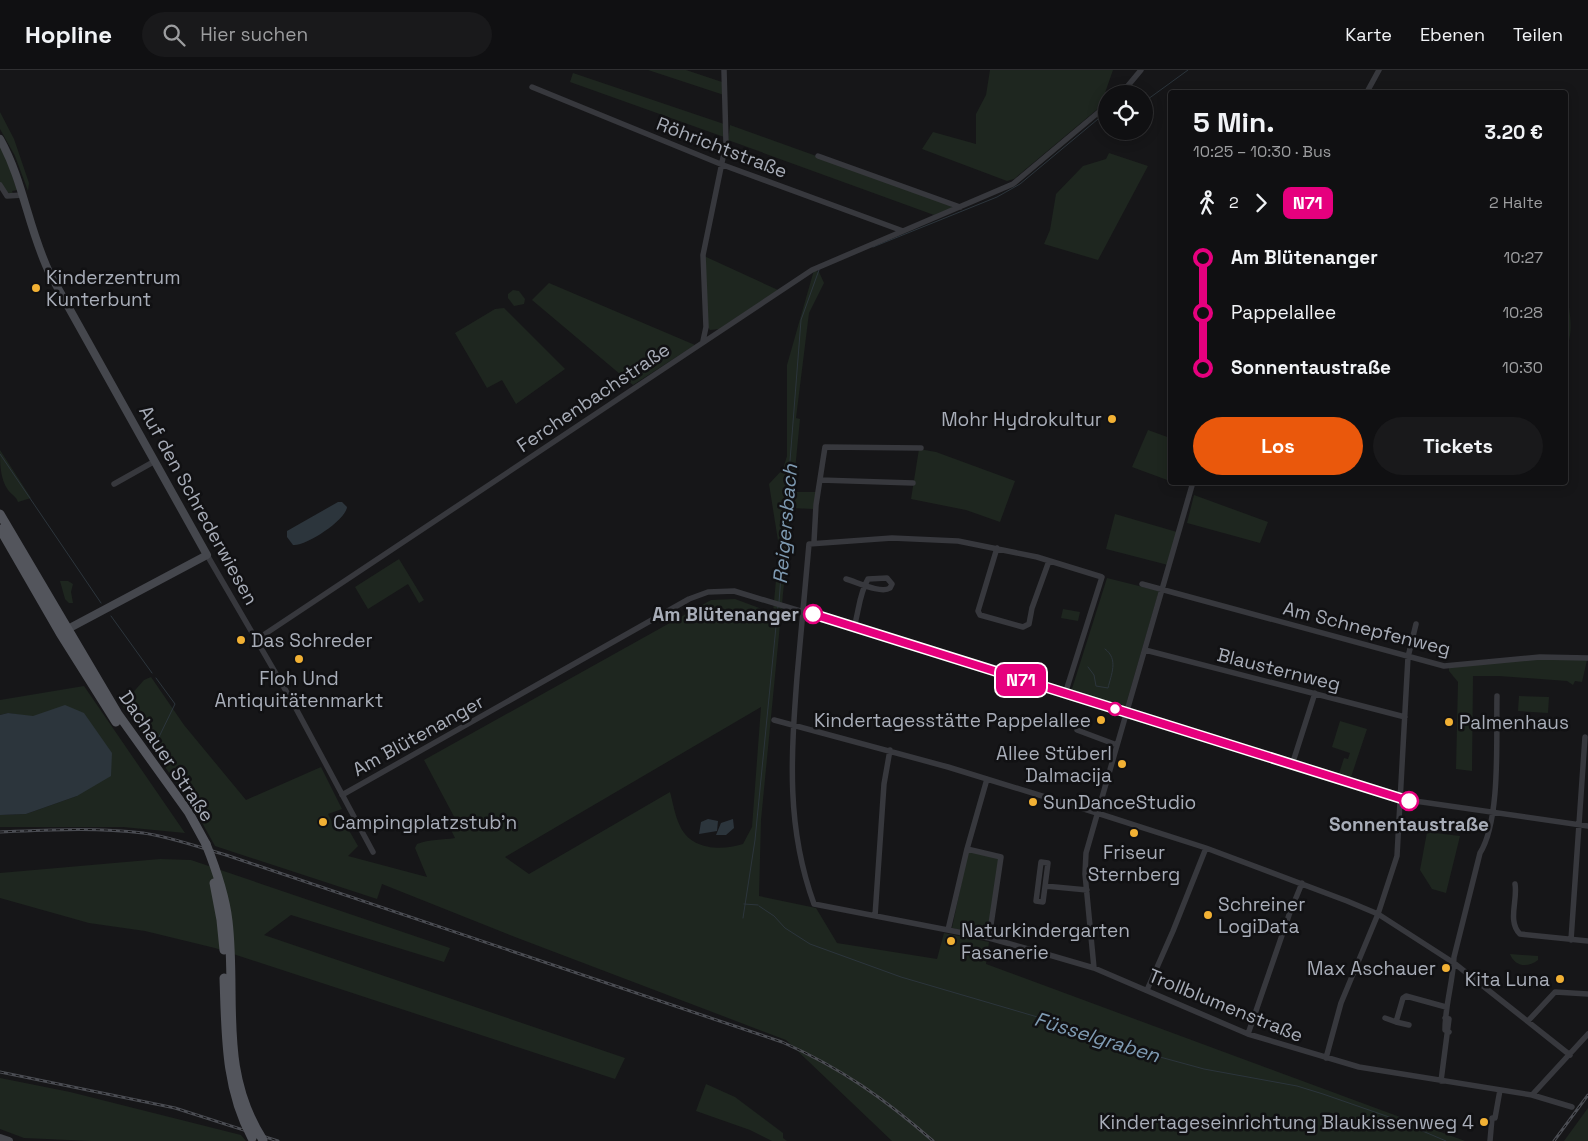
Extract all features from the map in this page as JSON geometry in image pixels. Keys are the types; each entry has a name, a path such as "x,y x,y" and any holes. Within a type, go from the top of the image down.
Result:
{"main road":[{"name":"Dachauer Straße","path":"0,514 64,631"},
{"name":"Dachauer Straße","path":"0,529 118,714 156,771 189,813 220,883 228,920 236,1075 242,1102 258,1140"}],"street":[{"path":"703,342 706,330 703,255 723,166 727,117 724,70"},
{"path":"1128,85 1141,70"},
{"path":"1368,90 1379,70"},
{"name":"Röhrichtstraße","path":"532,87 723,166 903,231"},
{"name":"Ferchenbachstraße","path":"256,640 812,270 1013,184 1098,113"},
{"name":"Auf den Schrederwiesen","path":"0,139 14,168 23,195 31,230 50,274 373,852"},
{"path":"818,156 960,207"},
{"path":"0,185 7,196 23,195"},
{"path":"706,330 714,334"},
{"path":"814,542 823,451 825,447 921,448"},
{"path":"114,484 155,462"},
{"path":"820,480 913,483"},
{"path":"1094,968 1087,890 1086,852 1192,485"},
{"path":"794,726 809,544 814,542 867,538 919,538 958,541 997,548 1102,577 1065,694"},
{"path":"997,548 978,611 981,615 1023,627 1029,624 1032,608 1048,561"},
{"path":"64,631 207,555"},
{"path":"846,579 865,584 854,627"},
{"name":"Am Schnepfenweg","path":"1142,584 1448,667 1540,657 1588,658"},
{"name":"Am Blütenanger","path":"342,795 689,599 708,592 734,591 779,603 1401,799 1588,826"},
{"path":"1326,1058 1352,974 1378,914 1398,853 1408,657 1416,624"},
{"name":"Blausternweg","path":"1145,650 1405,717"},
{"path":"1292,765 1315,693"},
{"path":"1441,1081 1449,1032 1445,1030 1446,1007 1454,963 1469,895 1480,853 1488,840 1493,812 1497,696"},
{"path":"774,720 890,750 1097,812 1206,848 1302,883 1378,914 1454,963 1570,1055"},
{"name":"Trollblumenstraße","path":"794,726 792,786 796,843 814,904 989,938 1094,968 1248,1034 1326,1058 1368,1069 1532,1095 1572,1107"},
{"path":"1077,730 1117,744"},
{"path":"1571,940 1585,737"},
{"path":"874,916 884,784 890,750"},
{"path":"948,930 967,849 987,779"},
{"path":"1147,990 1173,932 1206,848"},
{"path":"967,849 1001,857 989,938"},
{"path":"1041,862 1048,863 1045,886 1043,902 1036,901 1041,862"},
{"path":"1248,1034 1302,883"},
{"path":"1515,884 1515,929 1520,934 1588,941"},
{"path":"1045,886 1087,890"},
{"path":"1528,1021 1554,992 1588,994"},
{"path":"1396,1022 1403,998 1406,996 1446,1007"},
{"path":"1385,1018 1409,1025"},
{"path":"1532,1095 1588,1034"},
{"path":"1490,1141 1492,1118 1496,1118 1500,1090"},
{"path":"0,1138 9,1141"}],"shaded area":[{"path":"648,70 686,70 722,82 724,95"},
{"path":"990,70 1113,70 1108,85 1098,85 1098,109 1014,179 1007,181 922,149 933,132 976,144 976,114 986,95"},
{"path":"573,73 724,124 724,137 570,82"},
{"path":"0,112 14,139 29,183 28,191 15,156 0,129"},
{"path":"730,125 950,204 952,208 934,215 728,140"},
{"path":"0,146 17,190 12,191 13,194 5,192 0,182"},
{"path":"1109,153 1148,166 1098,260 1044,244 1050,230 1056,194 1083,166 1106,159"},
{"path":"704,256 778,290 719,329 710,330 707,326"},
{"path":"814,270 819,272 824,283 809,313 796,418 800,419 761,820 759,896 816,908 837,943 937,959 944,933 989,942 986,964 1465,1141 892,1141 786,1040 515,937 382,884 377,899 215,846 195,810 122,705 144,680 151,677 184,725 246,800 321,767 342,809 328,814 337,831 347,827 358,846 348,856 427,877 415,848 417,844 431,840 455,838 451,830 459,826 424,760 711,600 735,599 773,613 779,547 769,484 783,469 787,456 787,365","holes":["761,707 752,827 743,844 725,848 707,847 699,844 691,840 680,826 670,792 529,874 505,857"]},
{"path":"549,283 695,345 633,385 532,300"},
{"path":"513,290 519,291 525,299 524,304 514,306 508,298 508,294"},
{"path":"1568,302 1571,326 1568,343"},
{"path":"504,308 565,369 516,404 502,380 487,388 455,333 495,309"},
{"path":"1148,430 1168,437 1168,480 1132,467"},
{"path":"919,449 936,452 1015,481 1000,522 966,510 911,499"},
{"path":"0,450 31,498 18,502 5,486 0,465"},
{"path":"795,492 816,492 813,509 792,508"},
{"path":"1194,495 1268,522 1260,543 1187,523"},
{"path":"338,502 342,502 347,507 340,519 324,532 306,542 293,545 287,537 287,531"},
{"path":"1115,514 1177,532 1168,565 1106,549"},
{"path":"399,559 424,600 419,603 408,584 368,609 355,587"},
{"path":"1107,578 1159,591 1125,708 1071,692"},
{"path":"60,581 68,581 73,584 71,592 73,603 69,603 65,599"},
{"path":"1063,609 1080,612 1078,621 1061,618"},
{"path":"1540,658 1587,660 1582,682 1575,681 1573,685 1567,681 1473,676 1472,771 1456,769 1458,682 1449,671 1449,667"},
{"path":"84,686 185,833 123,827 0,827 0,815 26,814 77,796 65,706 33,717 8,713 0,715 0,700"},
{"path":"1519,696 1549,697 1548,713 1518,711"},
{"path":"65,705 84,713 112,753 111,776 77,796 26,814 0,815 0,715 8,713 33,716"},
{"path":"1340,721 1367,729 1350,780 1338,777 1344,758 1348,759 1350,753 1332,747"},
{"path":"708,819 718,821 717,831 699,834 701,822"},
{"path":"733,819 734,828 726,835 716,835 721,823"},
{"path":"1427,832 1460,836 1446,893 1432,889 1420,870"},
{"path":"968,851 1000,859 988,936 952,928"},
{"path":"160,859 191,860 450,948 444,962 291,915 264,935 625,1058 615,1079 215,948 145,931 89,923 0,898 0,873"},
{"path":"1510,954 1538,956 1538,960 1534,963 1522,965 1515,962"},
{"path":"0,1078 70,1092 241,1135 246,1141 91,1141 24,1138 0,1129"},
{"path":"706,1084 735,1097 783,1133 783,1138 787,1141 772,1141 750,1130 696,1111"},
{"path":"1588,1108 1588,1141 1564,1141"}],"waterway":[{"path":"1153,95 1188,70"},
{"path":"873,247 997,197 1020,184 1098,119"},
{"name":"Reigersbach","path":"779,602 801,320 819,270"},
{"path":"0,454 101,603"},
{"name":"Reigersbach","path":"743,918 755,840 778,606"},
{"path":"111,616 152,673"},
{"path":"1088,667 1094,675 1096,686 1108,688 1113,662 1112,657 1105,649"},
{"path":"156,678 175,704 158,739"},
{"name":"Füsselgraben","path":"744,904 758,905"},
{"name":"Füsselgraben","path":"759,906 774,916 785,928 810,944 901,977 1075,1028 1160,1057 1204,1069 1297,1086 1392,1118 1446,1141"}],"railway":[{"path":"0,832 72,829 125,831 164,837 226,855 782,1042 824,1063 862,1086 897,1111 933,1141"},
{"path":"0,1072 175,1108 278,1141"},
{"path":"1554,1141 1588,1095"}],"bus line":[{"name":"N71","path":"813,614 1409,801"}],"place":[{"name":"Kinderzentrum Kunterbunt","path":"36,288"},
{"name":"Mohr Hydrokultur","path":"1112,419"},
{"name":"Am Blütenanger","path":"813,614"},
{"name":"Das Schreder","path":"241,640"},
{"name":"Floh Und Antiquitätenmarkt","path":"299,659"},
{"name":"Kindertagesstätte Pappelallee","path":"1101,720"},
{"name":"Palmenhaus","path":"1449,722"},
{"name":"Allee Stüberl Dalmacija","path":"1122,764"},
{"name":"Sonnentaustraße","path":"1409,801"},
{"name":"SunDanceStudio","path":"1033,802"},
{"name":"Campingplatzstub'n","path":"323,822"},
{"name":"Friseur Sternberg","path":"1134,833"},
{"name":"Schreiner LogiData","path":"1208,915"},
{"name":"Naturkindergarten Fasanerie","path":"951,941"},
{"name":"Max Aschauer","path":"1446,968"},
{"name":"Kita Luna","path":"1560,979"},
{"name":"Kindertageseinrichtung Blaukissenweg 4","path":"1484,1122"}]}
